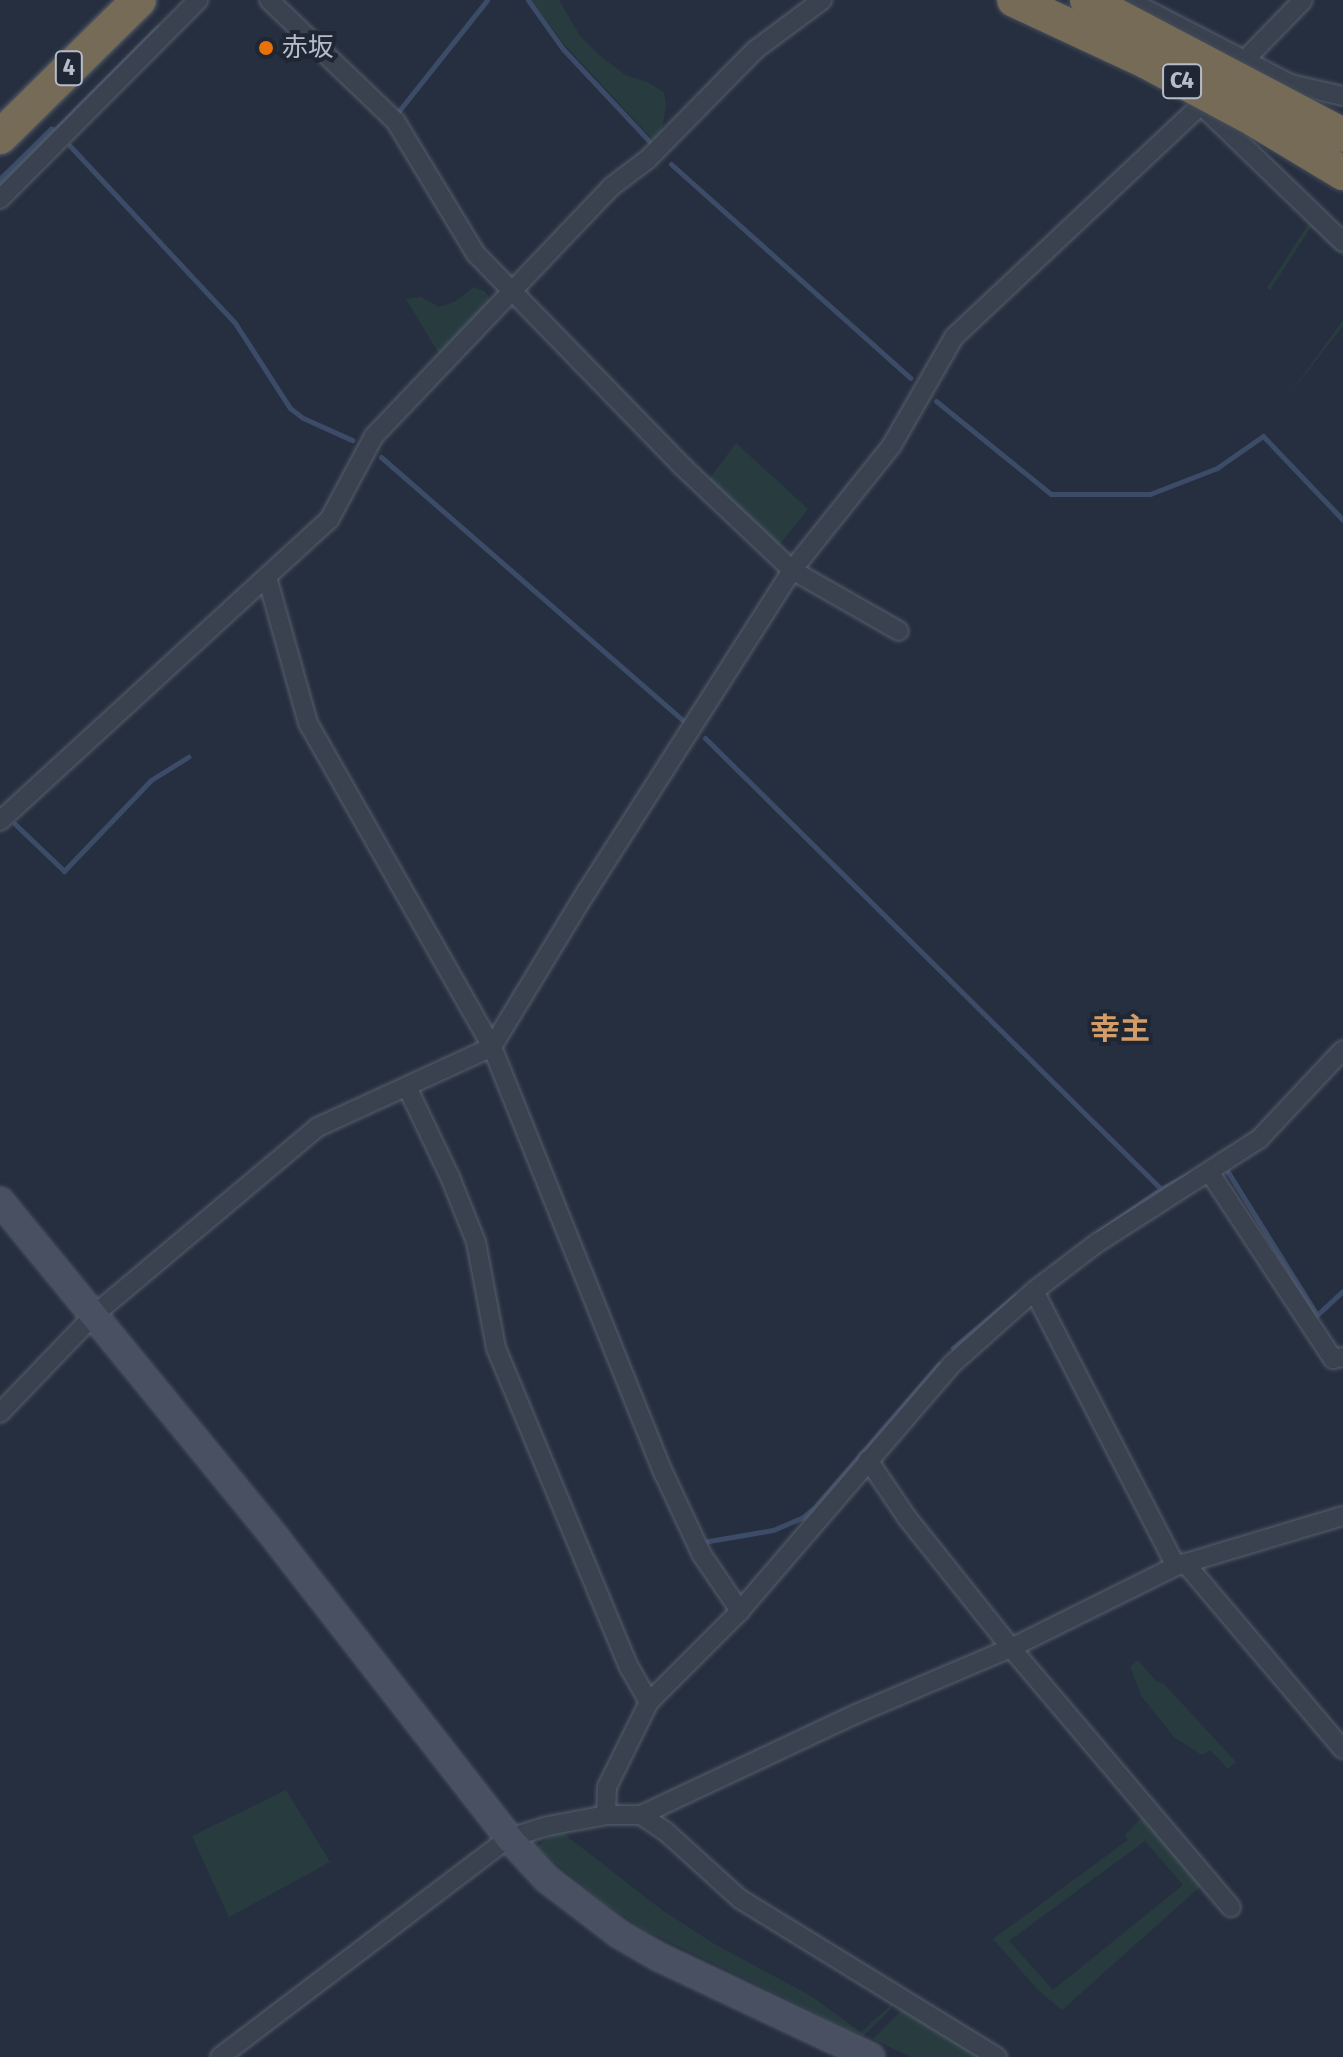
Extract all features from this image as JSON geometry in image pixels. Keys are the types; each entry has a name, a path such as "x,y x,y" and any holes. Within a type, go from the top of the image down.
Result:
{"highway":[{"name":"4","path":"0,105 108,0"},
{"name":"4","path":"0,137 139,0"},
{"name":"C4","path":"1014,0 1145,61 1253,119 1343,173"},
{"name":"C4","path":"1087,0 1343,135"},
{"path":"0,144 103,34"}],"street":[{"path":"269,0 396,122 476,254 683,467 792,570 899,631"},
{"path":"0,821 329,520 374,436 611,187 648,159 755,50 822,0"},
{"path":"1128,0 1305,89 1343,96"},
{"path":"0,1413 95,1314 318,1127 408,1089 492,1047 587,891 792,570 892,445 954,337 1201,105 1303,0"},
{"path":"0,199 193,2"},
{"path":"1201,105 1343,242"},
{"path":"267,577 308,723 492,1047 664,1474 702,1555 740,1611"},
{"path":"606,1815 607,1787 649,1702 740,1611 951,1365 1034,1291 1097,1243 1259,1139 1343,1050"},
{"path":"408,1089 450,1177 476,1242 496,1348 629,1667 649,1702"},
{"path":"1210,1173 1333,1359 1343,1357"},
{"path":"0,1201 270,1530 509,1838 547,1879 619,1934 711,1983 871,2057"},
{"path":"1034,1291 1180,1565 1343,1749"},
{"path":"868,1460 908,1519 1011,1648 1231,1907"},
{"path":"220,2057 509,1838 548,1826 606,1815 641,1815 856,1714 1011,1648 1180,1565 1343,1516"},
{"path":"641,1815 665,1831 740,1899 997,2057"}],"green space":[{"path":"531,0 559,0 580,36 601,57 627,76 647,82 664,92 666,106 661,134 654,141 563,43"},
{"path":"1311,220 1343,250 1343,257 1311,227 1270,290 1267,288"},
{"path":"474,287 486,292 493,305 441,357 406,299 421,297 439,307 454,302"},
{"path":"1343,320 1343,326 1288,396"},
{"path":"736,443 808,509 777,548 707,482"},
{"path":"1138,1660 1236,1762 1228,1769 1210,1750 1202,1755 1174,1737 1142,1697 1130,1667"},
{"path":"286,1790 330,1862 229,1917 192,1836"},
{"path":"1144,1815 1202,1885 1062,2010 1038,1990 993,1939 1128,1840 1125,1835","holes":["1145,1841 1183,1885 1053,1990 1009,1941"]},
{"path":"559,1830 662,1910 716,1945 811,1996 861,2032 892,2004 890,2010 863,2036 643,1929 604,1903 536,1847"},
{"path":"902,2010 909,2011 985,2057 911,2057 873,2039"}],"water":[{"path":"51,126 60,130 0,191 0,176"}],"waterway":[{"path":"398,112 487,0"},
{"path":"528,0 563,49 649,141"},
{"path":"52,133 158,27"},
{"path":"70,146 235,323 290,408 303,418 352,440"},
{"path":"671,164 910,378"},
{"path":"936,401 1051,494 1150,494 1217,468 1263,436 1343,520"},
{"path":"381,457 682,720"},
{"path":"705,738 1161,1189 1189,1174"},
{"path":"15,824 64,871 151,780 188,757"},
{"path":"1228,1172 1317,1315 1343,1291"},
{"path":"1097,1233 1161,1189"},
{"path":"953,1348 1016,1295"},
{"path":"703,1542 773,1530 803,1517 816,1506 939,1364"}],"place":[{"name":"赤坂","path":"266,48"}],"district":[{"name":"幸主","path":"1120,1029"}]}
